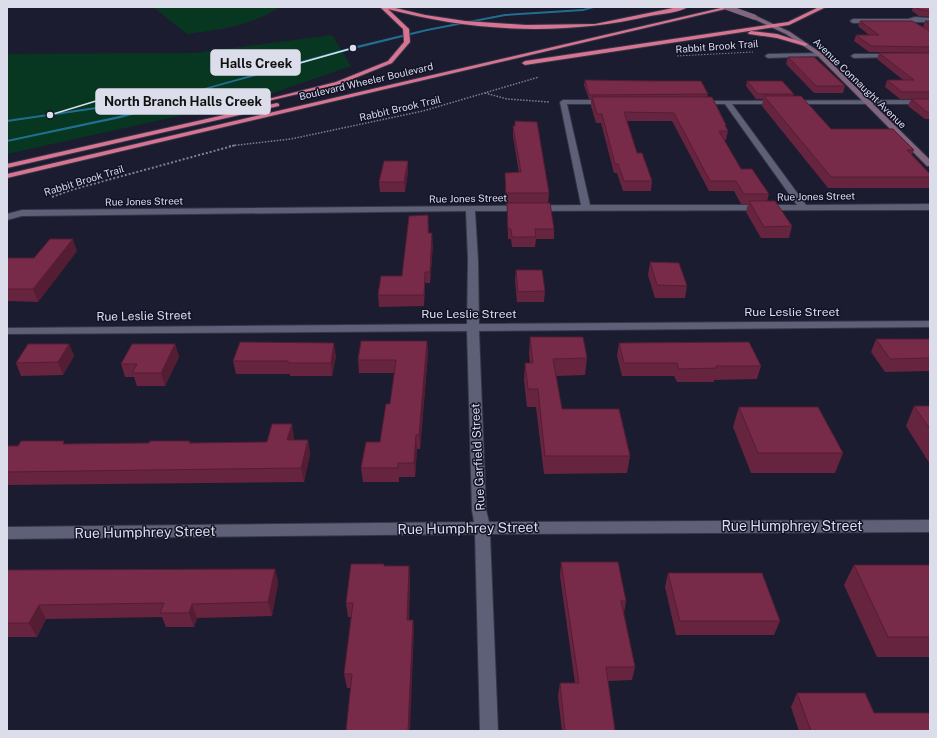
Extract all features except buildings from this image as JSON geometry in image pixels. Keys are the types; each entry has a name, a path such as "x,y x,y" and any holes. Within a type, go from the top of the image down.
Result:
{"highway":[{"path":"383,7 444,21 485,26 563,27 609,23 685,7"},
{"path":"36,160 338,83 390,62 407,42 406,29 383,7"},
{"path":"508,52 701,7"},
{"name":"Boulevard Wheeler Boulevard","path":"7,176 731,7"},
{"path":"98,155 163,143 482,69 789,23 823,7"},
{"path":"718,34 745,33 777,36 805,44"},
{"name":"Boulevard Wheeler Boulevard","path":"7,166 338,91"}],"street":[{"name":"Avenue Connaught Avenue","path":"726,7 773,25 805,44 820,55 930,164"},
{"path":"854,21 930,20"},
{"path":"908,21 914,25"},
{"path":"768,56 820,55"},
{"path":"854,56 900,56"},
{"path":"586,208 564,102 618,102"},
{"path":"688,102 930,102"},
{"path":"727,102 803,207"},
{"name":"Rue Jones Street","path":"7,217 22,213 470,208 930,207"},
{"name":"Rue Garfield Street","path":"470,208 474,260 473,328 479,510 482,528 489,731"},
{"name":"Rue Leslie Street","path":"7,331 930,324"},
{"name":"Rue Humphrey Street","path":"7,533 482,528 930,526"}],"path":[{"name":"Rabbit Brook Trail","path":"672,56 755,52"},
{"name":"Rabbit Brook Trail","path":"22,213 41,201 71,190 190,156 230,146 291,139 334,131 378,119 436,108 484,92 545,75"},
{"path":"484,92 515,100 564,102"}],"green space":[{"path":"153,7 280,7 259,18 235,26 187,34"},
{"path":"332,35 351,66 255,99 7,154 7,54 195,53"}],"waterway":[{"path":"7,121 124,104 162,101 353,48 427,30 505,15 583,10 596,7"},
{"path":"7,141 120,117 144,110 158,103"}],"place":[{"name":"Halls Creek","path":"353,48"},
{"name":"North Branch Halls Creek","path":"50,115"}]}
